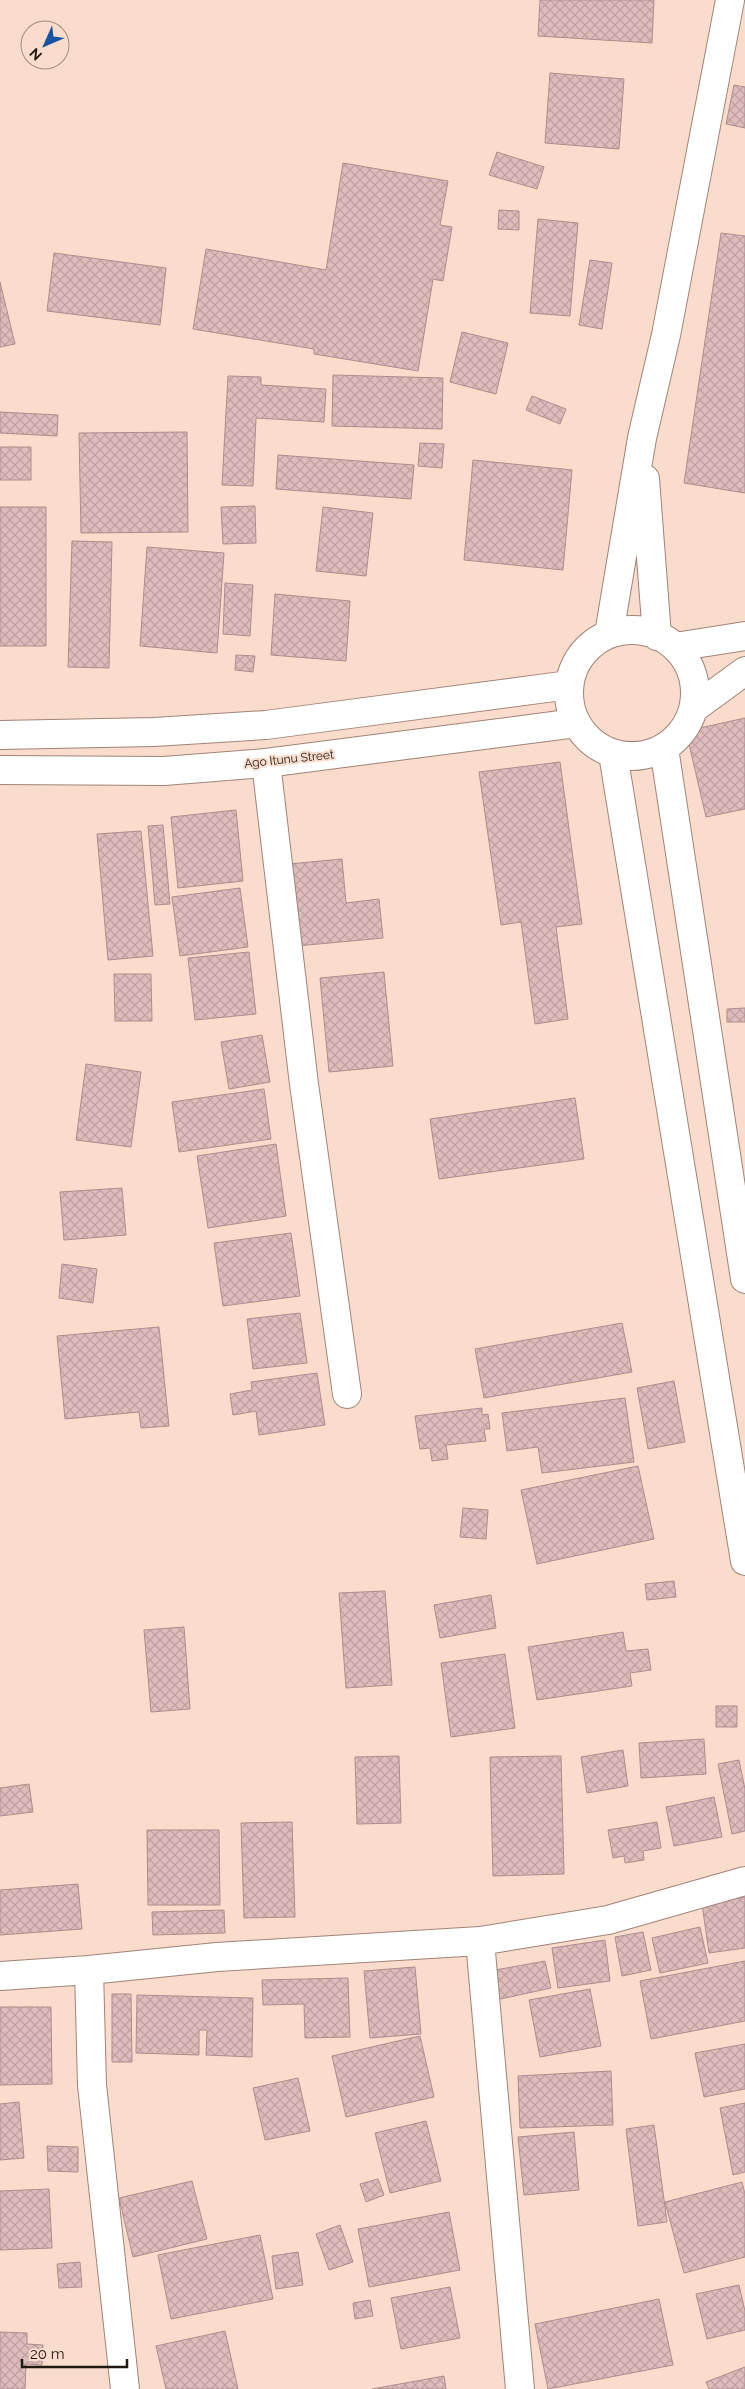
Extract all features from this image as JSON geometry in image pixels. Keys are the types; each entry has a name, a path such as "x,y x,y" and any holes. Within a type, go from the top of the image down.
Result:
{"street":[{"path":"609,634 642,438 666,335 730,0"},
{"path":"642,438 666,641 688,665 695,687 693,709 683,732 664,748 639,757 613,754 598,747 585,736 576,723 569,704 569,685 573,668 582,654 594,642 609,634 633,630 666,641 745,636"},
{"path":"693,709 745,671"},
{"path":"0,735 154,732 266,725 569,685"},
{"name":"Ago Itunu Street","path":"0,770 164,771 266,762 576,723"},
{"path":"664,748 745,1279"},
{"path":"613,754 745,1561"},
{"path":"266,762 303,1074 347,1394"},
{"path":"0,1976 89,1970 217,1957 480,1941 608,1920 745,1881"},
{"path":"480,1941 520,2389"},
{"path":"89,1970 92,2085 125,2389"}],"building":[{"path":"540,0 654,0 652,43 538,36"},
{"path":"550,73 624,79 619,149 545,143"},
{"path":"734,85 745,87 745,128 726,124"},
{"path":"497,152 544,167 537,189 489,175"},
{"path":"343,163 448,181 440,225 452,227 443,281 433,279 418,371 314,354 314,349 193,329 206,249 326,270"},
{"path":"499,210 519,211 519,230 498,229"},
{"path":"538,219 578,223 570,316 530,313"},
{"path":"721,233 745,236 745,493 684,483"},
{"path":"54,253 166,268 160,325 47,311"},
{"path":"590,260 612,263 602,329 579,325"},
{"path":"0,282 15,344 0,347"},
{"path":"462,332 508,343 496,394 450,382"},
{"path":"333,375 443,378 442,429 332,426"},
{"path":"228,376 261,377 261,385 326,389 324,422 256,418 253,486 222,485"},
{"path":"532,396 566,409 560,424 526,410"},
{"path":"0,412 58,415 57,436 0,433"},
{"path":"187,432 188,532 81,533 79,433"},
{"path":"420,443 444,444 442,468 418,466"},
{"path":"0,447 31,447 31,480 0,480"},
{"path":"278,455 414,465 411,499 276,489"},
{"path":"473,460 572,470 563,570 464,560"},
{"path":"255,506 256,543 223,544 221,507"},
{"path":"0,507 46,507 46,646 0,646"},
{"path":"323,507 373,513 366,576 316,571"},
{"path":"72,541 112,542 109,668 68,667"},
{"path":"147,547 224,553 217,653 140,646"},
{"path":"225,583 253,585 250,636 223,634"},
{"path":"275,594 350,601 346,661 271,655"},
{"path":"236,655 255,656 253,672 235,670"},
{"path":"745,718 745,809 706,817 686,731"},
{"path":"560,762 582,924 556,927 568,1019 535,1024 521,922 501,925 479,772"},
{"path":"236,810 243,881 178,888 171,817"},
{"path":"163,825 170,904 155,905 148,826"},
{"path":"141,831 153,956 108,960 97,834"},
{"path":"342,859 346,903 379,899 383,938 297,946 289,864"},
{"path":"240,888 248,947 180,956 172,897"},
{"path":"249,952 256,1014 195,1020 188,958"},
{"path":"384,972 393,1066 329,1072 320,978"},
{"path":"114,974 151,974 152,1021 115,1021"},
{"path":"745,1008 745,1022 727,1022 727,1009"},
{"path":"262,1035 270,1082 229,1089 221,1042"},
{"path":"86,1064 141,1072 131,1147 76,1140"},
{"path":"264,1089 271,1139 179,1152 172,1102"},
{"path":"575,1098 584,1159 439,1179 430,1119"},
{"path":"276,1144 286,1216 208,1228 197,1156"},
{"path":"122,1188 126,1235 64,1240 60,1192"},
{"path":"291,1233 300,1296 223,1306 214,1243"},
{"path":"62,1264 97,1269 93,1303 59,1298"},
{"path":"300,1313 307,1363 253,1369 247,1319"},
{"path":"622,1323 632,1372 484,1398 475,1349"},
{"path":"159,1327 169,1426 141,1428 139,1412 65,1419 57,1336"},
{"path":"317,1373 325,1425 259,1435 256,1411 233,1415 230,1394 252,1390 251,1382"},
{"path":"674,1381 685,1442 648,1449 637,1388"},
{"path":"625,1398 634,1462 542,1473 538,1447 507,1451 502,1413"},
{"path":"482,1408 482,1415 488,1414 490,1429 484,1429 486,1441 446,1445 448,1459 432,1461 430,1448 420,1449 415,1416"},
{"path":"638,1466 654,1539 537,1564 521,1490"},
{"path":"463,1508 488,1510 486,1539 460,1537"},
{"path":"674,1581 676,1597 647,1600 645,1584"},
{"path":"385,1591 392,1685 346,1688 339,1593"},
{"path":"491,1595 496,1628 440,1638 434,1605"},
{"path":"184,1627 190,1709 151,1712 144,1630"},
{"path":"623,1632 626,1651 648,1649 651,1670 630,1673 632,1686 537,1700 528,1647"},
{"path":"505,1654 515,1728 451,1737 441,1663"},
{"path":"716,1706 737,1706 737,1727 716,1727"},
{"path":"704,1739 706,1774 641,1778 639,1743"},
{"path":"623,1750 628,1786 587,1793 581,1757"},
{"path":"399,1756 401,1823 357,1824 355,1757"},
{"path":"561,1756 564,1874 493,1876 490,1757"},
{"path":"739,1760 745,1789 745,1831 732,1834 718,1764"},
{"path":"29,1784 33,1812 0,1816 0,1788"},
{"path":"714,1797 722,1837 674,1846 666,1807"},
{"path":"292,1822 295,1917 244,1918 241,1823"},
{"path":"657,1822 661,1848 643,1851 644,1860 625,1863 624,1856 613,1858 608,1830"},
{"path":"147,1830 219,1830 220,1905 148,1905"},
{"path":"78,1884 82,1929 0,1935 0,1890"},
{"path":"745,1897 745,1948 709,1953 702,1904"},
{"path":"224,1910 225,1933 153,1935 152,1912"},
{"path":"700,1927 708,1963 660,1973 652,1938"},
{"path":"643,1932 651,1970 622,1976 615,1937"},
{"path":"605,1940 610,1981 558,1988 552,1948"},
{"path":"545,1961 551,1988 496,2000 490,1971"},
{"path":"745,1961 745,2021 651,2039 640,1981"},
{"path":"415,1967 421,2034 370,2038 364,1971"},
{"path":"348,1978 350,2037 305,2038 304,2004 263,2005 262,1980"},
{"path":"590,1989 601,2046 540,2057 529,2000"},
{"path":"112,1994 131,1994 132,2062 112,2062"},
{"path":"137,1995 253,1998 252,2057 206,2055 207,2030 199,2030 199,2055 136,2053"},
{"path":"0,2007 51,2007 52,2084 0,2085"},
{"path":"420,2036 434,2097 346,2117 332,2056"},
{"path":"745,2044 745,2089 704,2097 695,2053"},
{"path":"611,2071 613,2125 520,2128 518,2076"},
{"path":"298,2078 310,2131 265,2140 253,2088"},
{"path":"19,2102 24,2158 0,2160 0,2104"},
{"path":"745,2103 745,2172 733,2175 720,2108"},
{"path":"426,2121 441,2181 390,2193 375,2133"},
{"path":"654,2125 667,2222 638,2226 626,2129"},
{"path":"574,2132 579,2190 524,2195 518,2137"},
{"path":"47,2146 78,2147 78,2172 48,2171"},
{"path":"378,2179 384,2195 366,2202 360,2184"},
{"path":"192,2181 207,2239 133,2257 119,2198"},
{"path":"742,2182 745,2194 745,2257 684,2273 665,2202"},
{"path":"49,2189 52,2248 0,2250 0,2191"},
{"path":"449,2212 460,2270 369,2287 358,2229"},
{"path":"340,2225 353,2262 329,2270 316,2234"},
{"path":"260,2235 273,2299 171,2319 158,2255"},
{"path":"298,2252 303,2285 276,2289 272,2256"},
{"path":"80,2262 82,2287 59,2288 57,2264"},
{"path":"739,2285 745,2311 745,2330 707,2339 696,2294"},
{"path":"450,2287 460,2338 401,2349 391,2298"},
{"path":"659,2299 673,2365 548,2389 535,2324"},
{"path":"370,2300 373,2316 355,2319 353,2303"},
{"path":"225,2331 238,2389 166,2389 156,2346"},
{"path":"0,2332 27,2333 27,2344 43,2345 42,2365 26,2364 25,2389 0,2389"},
{"path":"745,2367 745,2389 709,2389 706,2382"},
{"path":"444,2376 446,2389 372,2389"}]}
